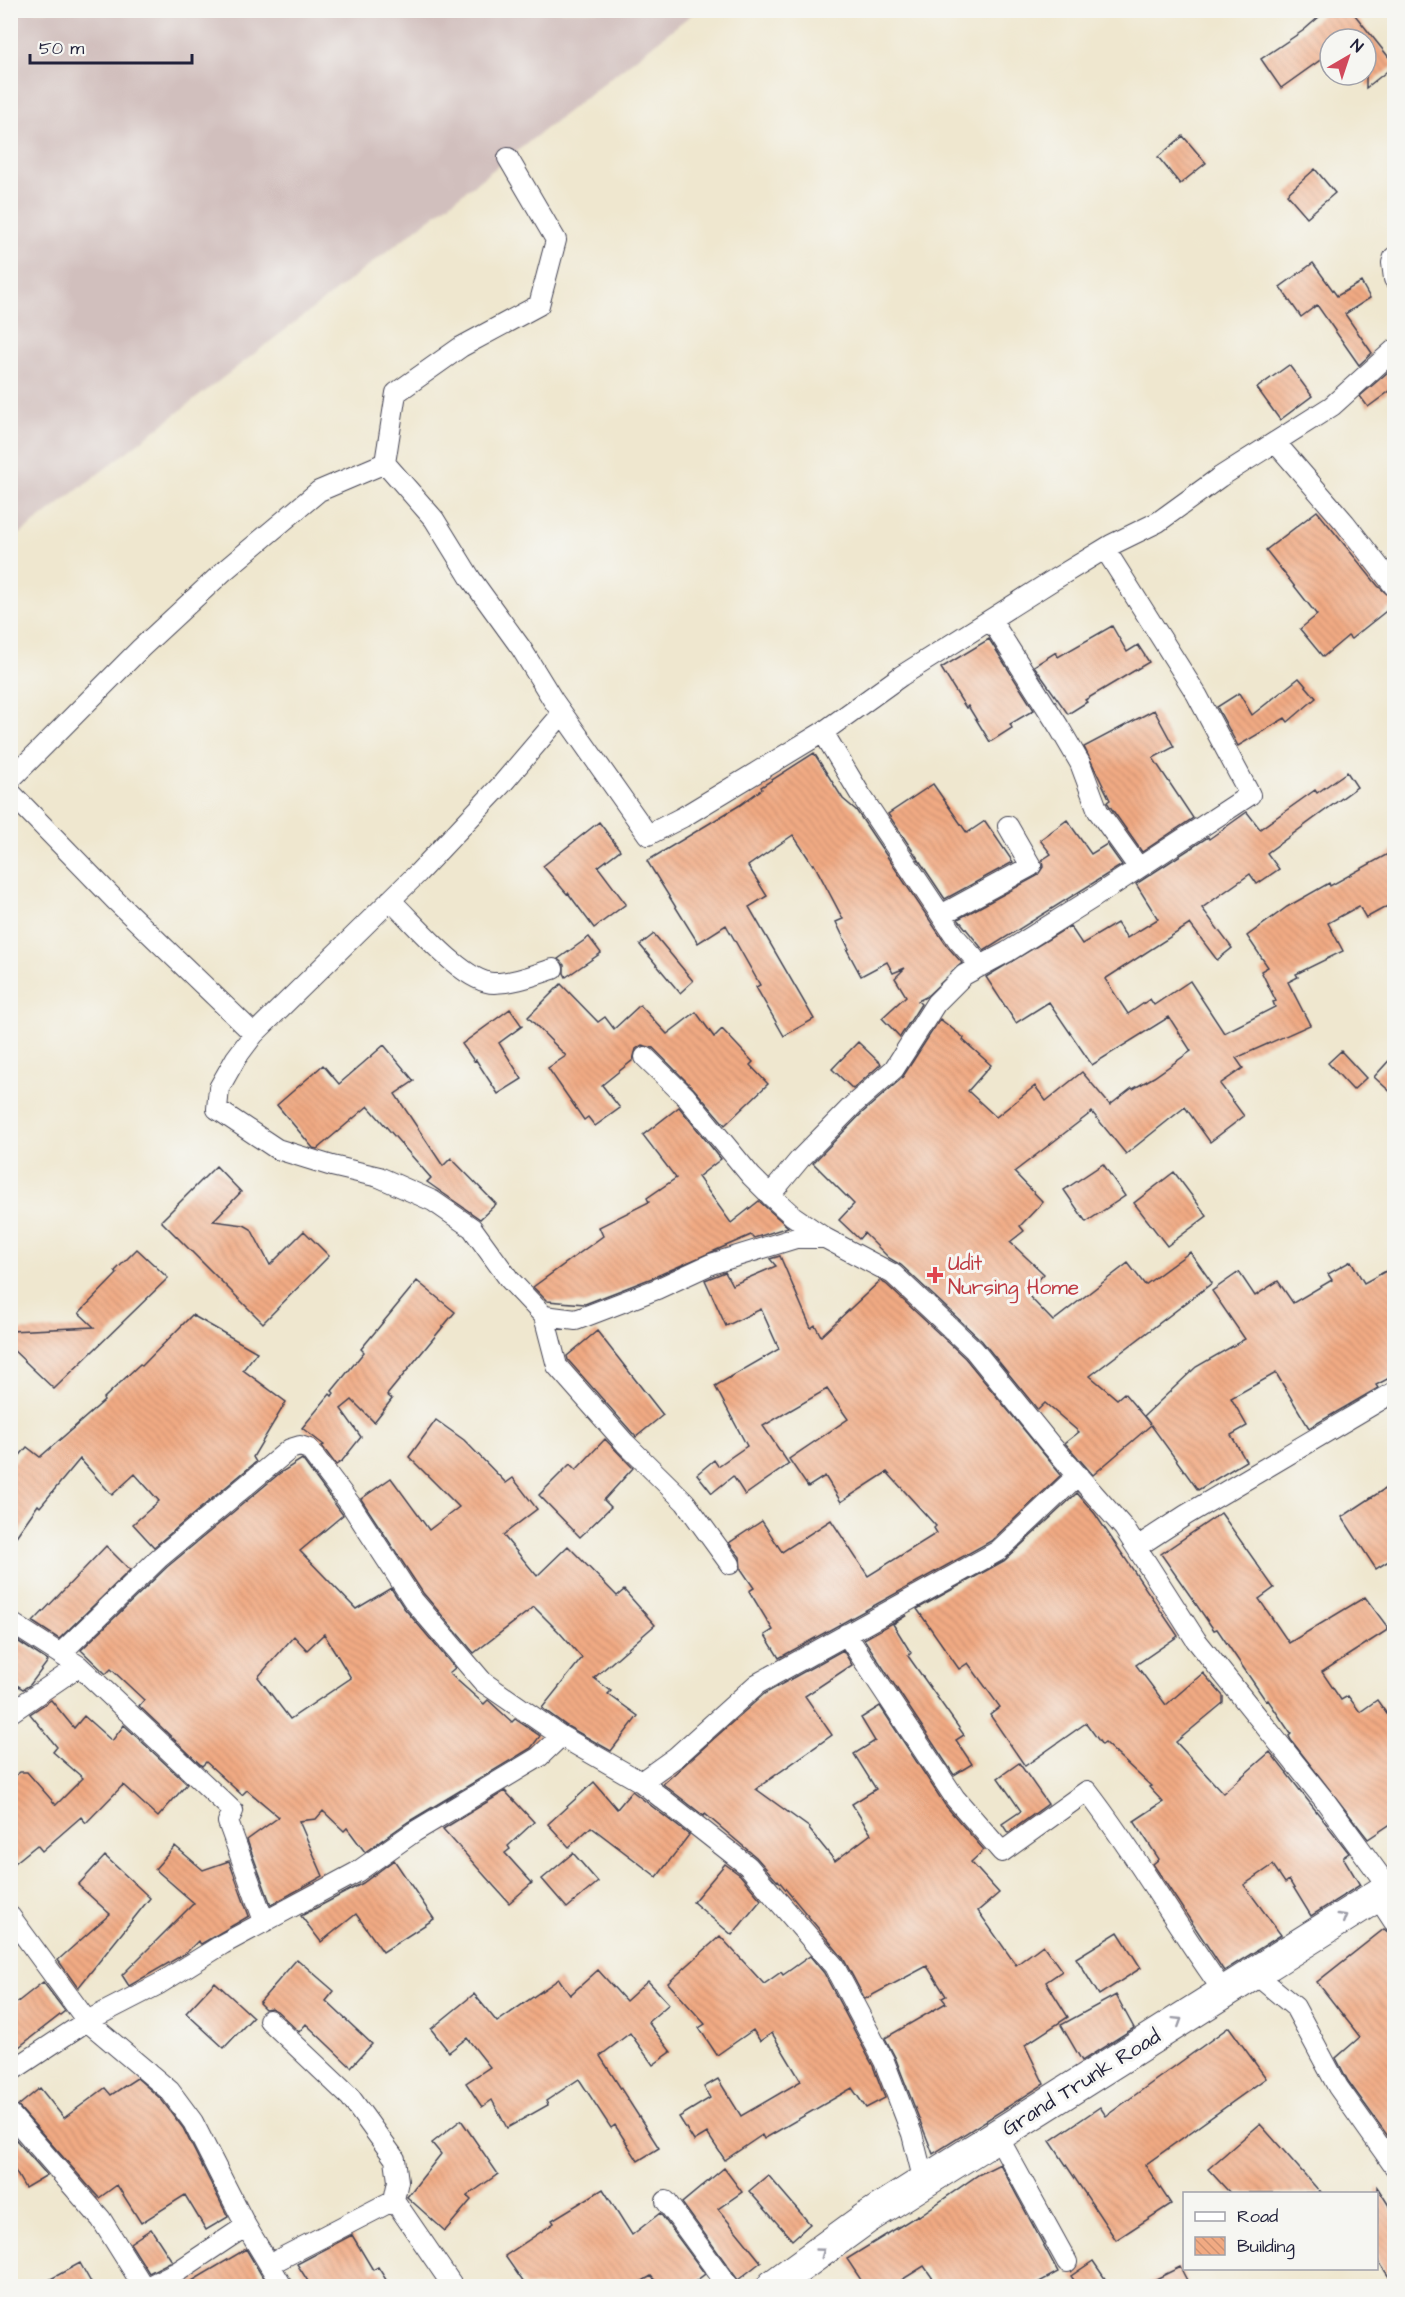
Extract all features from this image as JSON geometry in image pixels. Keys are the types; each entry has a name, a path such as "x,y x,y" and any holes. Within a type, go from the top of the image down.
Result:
{"main road":[{"name":"Grand Trunk Road","path":"773,2286 865,2219 1387,1890"}],"street":[{"path":"385,463 396,393 461,347 539,305 556,240 508,158"},
{"path":"1395,257 1392,263 1395,279"},
{"path":"385,463 434,519 471,579 521,648 562,714 648,835 683,818 822,732 901,676 1105,549 1158,522 1220,477 1332,406 1395,350"},
{"path":"1275,442 1345,523 1395,586"},
{"path":"10,780 141,648 232,564 319,491 385,463"},
{"path":"770,1196 800,1159 854,1104 894,1069 936,1003 964,975 1049,926 1250,795 1197,695 1105,549"},
{"path":"991,620 1080,763 1098,811 1139,868"},
{"path":"562,714 503,783 418,873 254,1034 236,1058 219,1088 217,1109 277,1149 332,1166 379,1177 433,1201 472,1228 509,1279 544,1316 557,1366 625,1443 685,1502 730,1564"},
{"path":"822,732 860,794 957,939 981,966"},
{"path":"10,792 115,900 254,1034"},
{"path":"941,915 1031,867 1008,826"},
{"path":"390,900 466,973 492,984 520,979 553,969"},
{"path":"645,1057 686,1097 770,1196 793,1216 825,1238 893,1274 974,1350 1124,1528 1196,1640 1326,1802 1387,1890 1395,1922"},
{"path":"544,1316 576,1320 657,1289 711,1264 796,1238 825,1238"},
{"path":"1137,1547 1186,1515 1395,1392"},
{"path":"60,1654 159,1558 290,1449 300,1446 309,1449 351,1505 413,1600 483,1682 561,1736 641,1782 748,1866 834,1966 884,2061 912,2134 924,2182"},
{"path":"641,1782 676,1757 757,1684 998,1551 1078,1475"},
{"path":"10,1622 79,1666 233,1811 228,1822 264,1921"},
{"path":"846,1634 955,1798 1002,1852 1087,1791 1107,1816 1188,1943 1224,1992"},
{"path":"10,1713 79,1666"},
{"path":"10,2072 87,2021 159,1984 223,1944 357,1872 414,1832 539,1757 561,1736"},
{"path":"10,1916 87,2021 170,2091 193,2122 246,2226 282,2286"},
{"path":"1254,1973 1295,2007 1338,2087 1395,2166"},
{"path":"269,2020 350,2097 395,2159 398,2181 394,2200 453,2286"},
{"path":"10,2114 101,2219 143,2286"},
{"path":"997,2135 1067,2262"},
{"path":"270,2264 394,2200"},
{"path":"666,2201 728,2286"},
{"path":"149,2286 177,2272 246,2226"}],"shaded area":[{"path":"11,11 696,11 11,541"}],"building":[{"path":"1327,10 1351,10 1365,27 1318,27 1318,62 1281,88 1261,59 1304,30"},
{"path":"1378,44 1395,65 1378,78"},
{"path":"1183,136 1206,163 1180,184 1158,157"},
{"path":"1315,169 1335,193 1307,217 1287,194"},
{"path":"1313,263 1337,296 1361,282 1370,298 1345,314 1372,353 1359,365 1317,305 1301,317 1280,287"},
{"path":"1289,365 1312,396 1280,420 1257,388"},
{"path":"1395,366 1395,387 1368,407 1360,396"},
{"path":"1317,511 1378,586 1395,601 1395,604 1351,639 1348,636 1323,657 1300,629 1317,615 1266,550"},
{"path":"1112,626 1127,652 1138,645 1149,662 1085,700 1087,702 1068,714 1034,666 1056,652 1058,657"},
{"path":"989,639 1034,710 1010,724 1012,728 990,742 941,668"},
{"path":"1299,678 1316,698 1288,722 1285,718 1238,746 1217,707 1239,693 1252,715"},
{"path":"1154,710 1174,747 1153,758 1193,818 1142,852 1107,802 1110,800 1084,747"},
{"path":"814,753 843,799 856,810 947,946 962,963 926,997 918,1001 921,1004 900,1037 882,1018 906,996 895,978 905,968 893,973 887,962 861,976 836,922 843,919 814,864 793,835 748,866 767,896 749,907 814,1019 784,1036 756,987 760,985 726,925 698,943 647,861 740,805 762,789 761,787"},
{"path":"1347,772 1357,787 1267,853 1279,869 1257,884 1250,874 1202,908 1232,948 1217,960 1190,924 1105,979 1128,1014 1150,999 1154,1005 1190,981 1224,1033 1275,1007 1273,1002 1276,1001 1261,971 1268,967 1247,936 1287,907 1395,850 1395,902 1366,918 1359,906 1328,923 1343,951 1296,974 1298,977 1288,982 1310,1025 1236,1058 1243,1068 1220,1084 1244,1116 1210,1142 1185,1107 1126,1154 1092,1112 1014,1172 1043,1202 1020,1226 1024,1231 1010,1242 1044,1274 1026,1293 1053,1321 1128,1263 1145,1285 1190,1252 1212,1283 1090,1376 1117,1399 1124,1393 1150,1424 1144,1416 1196,1367 1245,1339 1212,1291 1239,1272 1255,1296 1278,1281 1293,1303 1332,1280 1328,1274 1351,1261 1364,1283 1395,1266 1395,1375 1376,1385 1378,1388 1309,1428 1276,1373 1231,1398 1247,1426 1231,1435 1246,1461 1198,1490 1151,1425 1093,1475 1065,1443 1079,1432 1045,1403 1038,1410 982,1341 864,1233 859,1239 839,1220 854,1204 813,1163 862,1113 902,1078 940,1019 964,1038 963,1040 991,1065 968,1091 996,1117 1035,1086 1046,1101 1082,1072 1110,1105 1132,1088 1154,1077 1191,1051 1169,1017 1092,1065 1049,1002 1016,1023 986,977 1070,926 1082,944 1117,923 1127,938 1158,919 1136,884 1208,837 1209,839 1247,812 1260,829 1315,790 1317,793"},
{"path":"933,784 967,833 985,821 1013,862 945,899 888,814"},
{"path":"1067,820 1091,854 1107,844 1122,865 984,951 958,919 1037,876 1043,867 1042,860 1051,854 1040,840"},
{"path":"599,822 620,850 598,867 626,904 594,928 568,893 543,866"},
{"path":"654,934 693,981 680,993 640,945"},
{"path":"589,937 601,953 566,977 564,965 558,959"},
{"path":"561,984 598,1022 605,1017 614,1029 640,1005 667,1034 696,1012 714,1037 722,1029 753,1062 750,1065 768,1084 725,1125 694,1089 653,1048 642,1045 636,1049 633,1060 602,1085 620,1108 595,1126 588,1117 584,1120 548,1068 566,1056 528,1017"},
{"path":"510,1009 522,1026 499,1043 522,1079 498,1094 476,1060 474,1061 462,1044"},
{"path":"858,1042 881,1064 853,1089 832,1069"},
{"path":"384,1045 414,1081 395,1094 443,1166 451,1158 496,1204 480,1219 427,1182 431,1178 368,1106 317,1149 313,1148 277,1105 323,1065 339,1084"},
{"path":"1341,1051 1366,1078 1353,1090 1328,1063"},
{"path":"1395,1054 1395,1096 1374,1077"},
{"path":"679,1107 721,1159 698,1177 731,1223 759,1201 788,1227 754,1238 751,1235 585,1304 547,1301 533,1287 603,1236 599,1227 649,1202 647,1198 676,1178 643,1135"},
{"path":"1103,1164 1125,1196 1086,1222 1064,1190"},
{"path":"216,1166 241,1192 213,1221 244,1225 251,1229 270,1265 304,1231 329,1256 263,1323 161,1221"},
{"path":"1174,1172 1207,1216 1167,1246 1134,1203"},
{"path":"137,1249 168,1278 54,1389 10,1347 10,1331 94,1327 79,1313 117,1274 115,1271"},
{"path":"780,1256 811,1328 815,1325 821,1336 880,1281 886,1284 965,1358 1061,1475 991,1541 779,1658 765,1635 773,1630 749,1591 754,1588 741,1569 740,1557 729,1543 762,1521 782,1552 831,1520 868,1576 937,1533 934,1528 936,1526 887,1472 841,1502 825,1476 808,1487 789,1459 848,1419 827,1389 763,1426 789,1464 745,1495 733,1476 712,1493 697,1474 714,1460 718,1466 747,1446 715,1386 779,1349 761,1309 726,1326 705,1280 725,1272 732,1285 776,1266 770,1259"},
{"path":"417,1281 455,1312 387,1395 392,1399 374,1422 352,1400 341,1409 361,1437 342,1461 336,1465 322,1446 324,1445 302,1428 330,1394 332,1396 334,1393 332,1391 364,1352 361,1349"},
{"path":"192,1315 257,1352 243,1370 286,1402 253,1457 256,1462 154,1547 133,1524 159,1501 135,1474 112,1495 80,1459 40,1507 38,1505 10,1545 10,1467 27,1447 40,1457 104,1401 103,1399 140,1364 142,1366"},
{"path":"597,1331 663,1415 636,1437 568,1360 567,1356"},
{"path":"436,1420 464,1440 506,1483 513,1478 537,1509 503,1535 537,1576 568,1546 617,1596 624,1590 655,1625 594,1678 611,1691 608,1694 638,1716 611,1751 567,1726 542,1708 582,1658 559,1632 534,1607 474,1653 423,1593 361,1499 391,1478 429,1530 459,1507 409,1457"},
{"path":"605,1439 633,1468 604,1500 611,1507 580,1537 539,1495 570,1464 576,1470"},
{"path":"302,1459 343,1515 300,1551 356,1609 391,1588 404,1608 455,1668 449,1673 484,1704 488,1700 512,1722 515,1719 540,1736 531,1748 408,1822 365,1852 347,1828 344,1831 323,1811 316,1819 299,1821 323,1876 271,1905 247,1840 279,1817 247,1790 242,1795 206,1762 202,1766 139,1706 144,1700 111,1669 106,1674 81,1650 167,1567 280,1473","holes":["324,1634 351,1678 290,1719 258,1677 294,1636 307,1650"]},
{"path":"1395,1482 1395,1557 1376,1569 1342,1517"},
{"path":"1077,1493 1095,1514 1178,1636 1136,1665 1166,1705 1203,1673 1223,1696 1223,1703 1176,1742 1223,1793 1270,1752 1349,1853 1343,1857 1360,1885 1311,1916 1289,1880 1285,1883 1273,1865 1244,1885 1281,1935 1224,1971 1153,1864 1159,1859 1134,1821 1163,1802 1149,1787 1151,1786 1105,1743 1102,1745 1086,1723 1025,1766 990,1715 1000,1707 968,1663 959,1669 917,1609 1004,1561"},
{"path":"1221,1513 1274,1588 1259,1599 1289,1643 1365,1597 1389,1629 1322,1672 1341,1700 1348,1696 1360,1712 1377,1700 1394,1724 1388,1728 1395,1738 1395,1821 1368,1839 1291,1740 1289,1736 1291,1734 1268,1700 1266,1701 1217,1629 1214,1630 1161,1554"},
{"path":"106,1546 130,1570 59,1639 33,1622"},
{"path":"907,1615 893,1624 911,1653 908,1656 964,1735 956,1740 972,1764 954,1775 864,1639"},
{"path":"16,1640 48,1661 30,1685 23,1689 10,1680 10,1647"},
{"path":"843,1650 852,1665 805,1696 832,1735 756,1789 810,1828 835,1861 871,1834 852,1804 876,1789 854,1754 875,1741 861,1718 880,1706 945,1805 984,1850 971,1862 999,1893 978,1911 1016,1965 1043,1945 1062,1971 1046,1982 1068,2017 1025,2045 1044,2084 933,2154 895,2057 885,2038 946,2003 942,1998 946,1996 927,1966 865,1999 843,1958 778,1880 756,1857 705,1814 704,1816 663,1784 764,1694"},
{"path":"51,1700 74,1728 84,1716 112,1741 124,1725 187,1784 158,1817 123,1785 86,1823 81,1817 42,1851 37,1845 10,1867 10,1780 20,1772 27,1772 56,1805 83,1778 53,1752 57,1747 30,1714"},
{"path":"1019,1763 1048,1804 1008,1833 1002,1824 1021,1811 998,1778"},
{"path":"594,1782 617,1809 632,1791 689,1835 657,1877 591,1827 569,1847 548,1824"},
{"path":"505,1791 534,1822 508,1846 510,1849 505,1853 532,1883 509,1903 443,1829"},
{"path":"175,1846 203,1870 229,1861 249,1916 201,1944 198,1941 186,1953 129,1986 122,1975 194,1903 155,1869"},
{"path":"573,1853 598,1882 567,1908 542,1879"},
{"path":"105,1856 150,1898 78,1988 58,1960 110,1914 78,1885"},
{"path":"394,1860 434,1919 383,1952 356,1914 321,1942 301,1916 363,1883"},
{"path":"725,1864 740,1875 761,1900 732,1935 693,1902"},
{"path":"1384,1929 1395,1938 1395,2146 1348,2081 1336,2058 1360,2037 1317,1982"},
{"path":"1118,1932 1141,1968 1099,1995 1076,1958"},
{"path":"720,1936 764,1984 781,1972 783,1975 810,1956 824,1973 873,2066 885,2098 866,2108 852,2088 764,2139 762,2135 725,2160 707,2133 694,2141 679,2117 710,2098 704,2087 718,2079 741,2116 801,2081 772,2033 760,2041 753,2030 717,2055 699,2028 705,2024 668,1983"},
{"path":"297,1959 334,1991 326,2001 372,2044 351,2067 306,2024 299,2032 277,2011 271,2008 265,2009 259,2003"},
{"path":"598,1970 626,2001 648,1981 669,2004 648,2022 671,2052 653,2065 630,2033 600,2056 659,2148 638,2161 615,2125 611,2128 579,2079 546,2101 548,2105 507,2128 492,2100 482,2107 466,2083 490,2067 467,2038 449,2052 431,2029 474,1994 497,2022 559,1979 570,1995"},
{"path":"43,1982 65,2011 10,2054 10,2008"},
{"path":"215,1982 253,2017 224,2048 186,2013"},
{"path":"1116,1995 1134,2028 1082,2061 1061,2025"},
{"path":"1229,2027 1266,2078 1145,2165 1171,2204 1116,2240 1050,2141 1100,2107 1106,2116"},
{"path":"137,2078 161,2099 183,2128 228,2217 206,2230 185,2195 141,2223 117,2185 99,2198 18,2106 40,2088 64,2118 105,2088 111,2095"},
{"path":"461,2120 498,2174 467,2196 471,2200 445,2231 407,2197 441,2154 432,2143"},
{"path":"1260,2124 1320,2192 1229,2192 1208,2169"},
{"path":"10,2133 47,2175 25,2188 10,2162"},
{"path":"1000,2164 1058,2272 1032,2286 938,2286 924,2266 892,2286 865,2286 847,2259 919,2216 978,2175"},
{"path":"724,2168 742,2192 718,2209 761,2262 738,2280 682,2203"},
{"path":"768,2175 810,2224 792,2240 749,2191"},
{"path":"1377,2187 1395,2215 1395,2286 1378,2260"},
{"path":"603,2189 632,2235 660,2213 705,2274 689,2286 660,2286 651,2276 634,2286 526,2286 505,2256 554,2223 552,2220"},
{"path":"151,2229 172,2261 149,2273 130,2243"},
{"path":"352,2235 373,2270 378,2267 390,2286 311,2286 297,2264"},
{"path":"246,2249 268,2286 175,2286 185,2281 187,2284"},
{"path":"1093,2261 1110,2286 1078,2286 1071,2276"},
{"path":"80,2263 93,2286 38,2286"},
{"path":"1180,2267 1190,2286 1142,2286"}],"place":[{"name":"Udit Nursing Home","path":"935,1275"}]}
